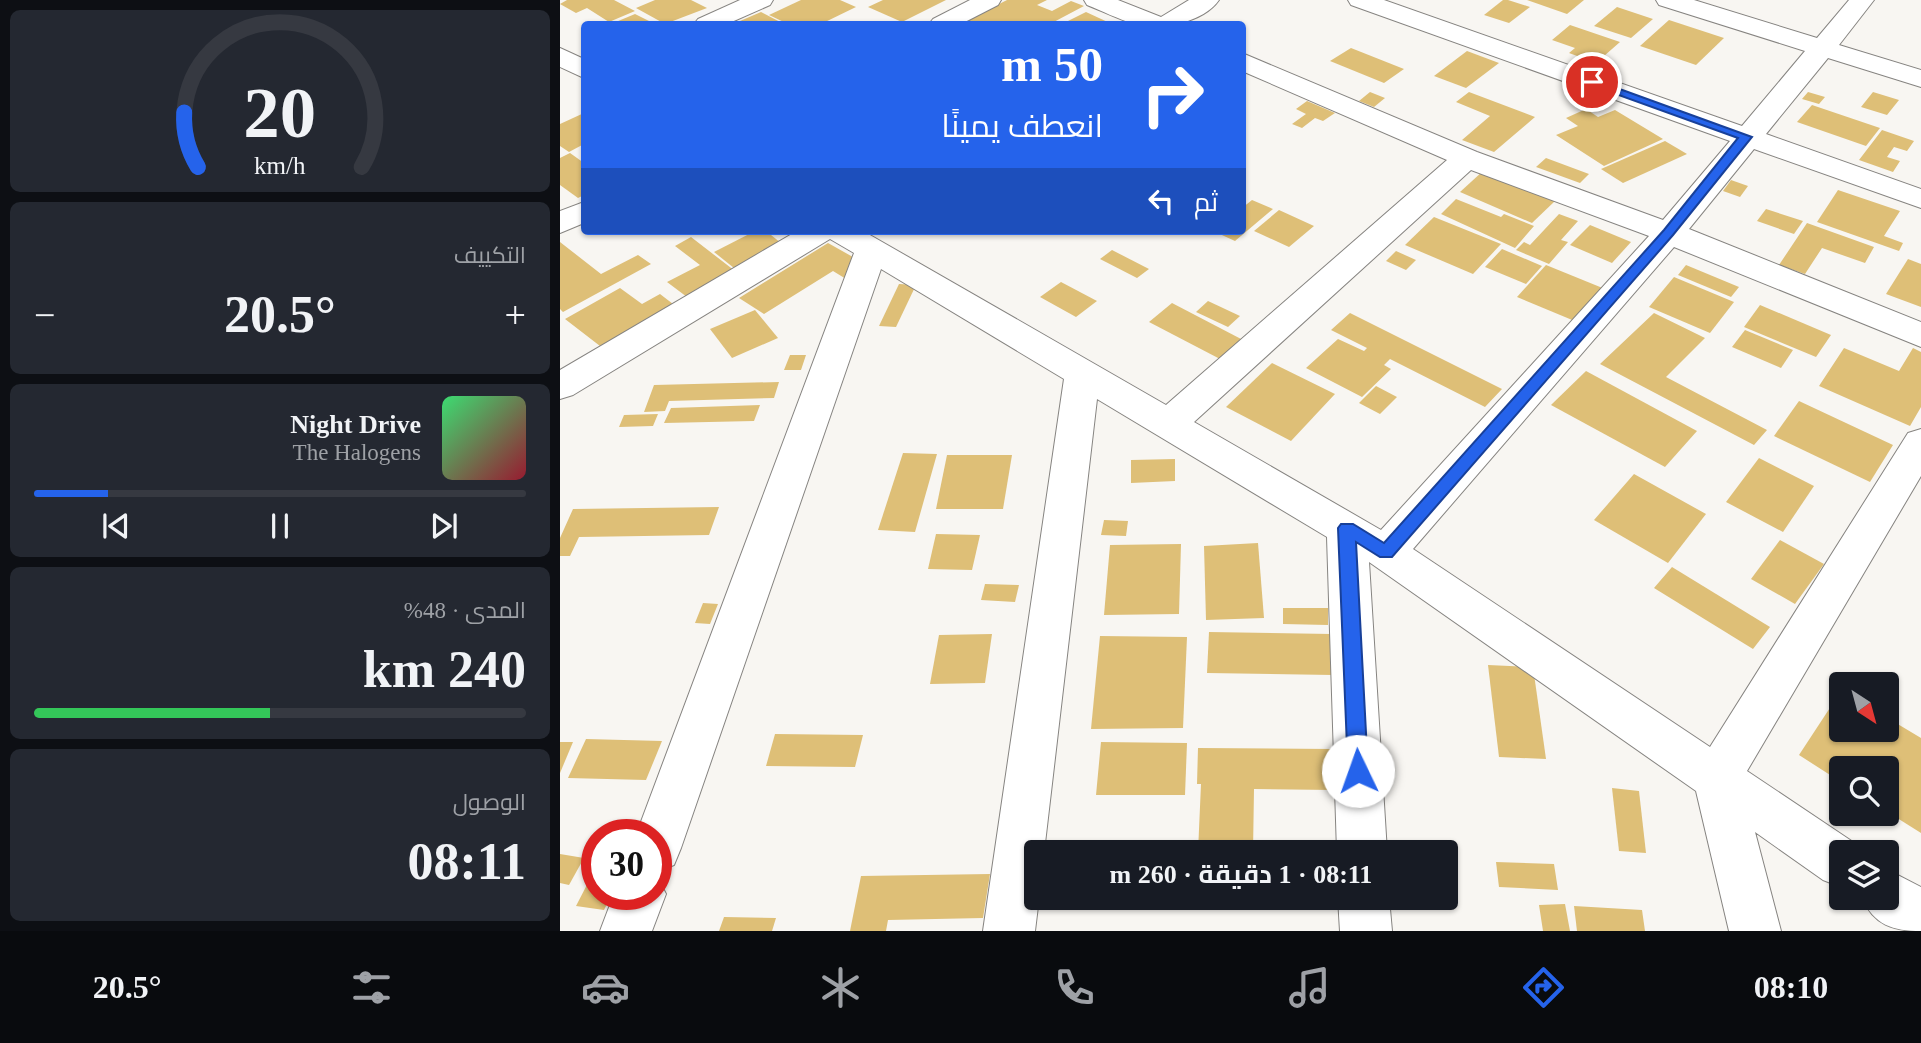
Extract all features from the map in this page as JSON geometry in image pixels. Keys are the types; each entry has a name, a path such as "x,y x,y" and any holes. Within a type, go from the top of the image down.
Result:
{"street":[{"path":"714,21 761,0"},
{"path":"948,21 989,0"},
{"path":"1096,0 1149,21"},
{"path":"1172,21 1207,0"},
{"path":"1360,0 1921,199"},
{"path":"1668,0 1921,79"},
{"path":"1386,552 1669,233 1862,0"},
{"path":"560,56 581,68"},
{"path":"1246,63 1467,158 1669,233 1921,335"},
{"path":"560,91 581,81"},
{"path":"1168,424 1467,158"},
{"path":"560,223 581,212"},
{"path":"560,386 813,235"},
{"path":"666,819 855,241 1386,552 1829,855"},
{"path":"1009,931 1082,375"},
{"path":"1755,931 1717,778 1921,443"},
{"path":"1347,528 1361,840"},
{"path":"1899,903 1921,918"},
{"path":"626,931 634,910"},
{"path":"1365,910 1366,931"}],"building":[{"path":"567,0 614,0 635,11 607,21 587,8 576,13 560,4"},
{"path":"655,0 691,0 707,8 673,21 660,21 636,8"},
{"path":"801,0 840,0 856,7 827,21 782,21 769,15"},
{"path":"883,0 946,0 904,21 868,7"},
{"path":"1007,0 1047,0 1037,5 1052,11 1071,1 1084,6 1056,21 966,21"},
{"path":"1503,0 1530,7 1509,23 1484,15"},
{"path":"1527,0 1584,0 1567,14"},
{"path":"1617,7 1653,19 1631,38 1594,26"},
{"path":"761,12 778,21 740,21"},
{"path":"1086,12 1106,21 1068,21"},
{"path":"635,14 649,21 618,21"},
{"path":"1669,20 1724,38 1696,65 1640,46"},
{"path":"1570,25 1620,42 1596,63 1569,53 1575,48 1552,40"},
{"path":"1351,48 1404,69 1384,83 1330,61"},
{"path":"1467,51 1499,63 1466,88 1434,76"},
{"path":"1370,92 1385,98 1374,107 1359,101"},
{"path":"1469,92 1535,117 1494,152 1462,140 1490,116 1456,102"},
{"path":"1808,92 1825,97 1819,104 1802,99"},
{"path":"1873,92 1899,100 1887,115 1861,107"},
{"path":"1307,101 1335,113 1323,121 1315,118 1302,128 1292,124 1306,114 1296,109"},
{"path":"1812,105 1880,128 1866,146 1797,122"},
{"path":"1586,109 1598,117 1615,110 1663,139 1604,166 1556,135 1578,126 1566,118"},
{"path":"581,114 581,146 569,152 560,146 560,124"},
{"path":"1882,130 1914,141 1907,151 1894,147 1887,157 1900,161 1893,172 1859,160"},
{"path":"1665,141 1687,154 1623,183 1601,169"},
{"path":"570,153 581,161 581,196 578,198 560,185 560,158"},
{"path":"1546,158 1589,174 1580,183 1536,167"},
{"path":"1483,171 1555,201 1532,223 1460,192"},
{"path":"1731,180 1748,186 1740,197 1723,191"},
{"path":"1838,190 1900,211 1884,236 1903,243 1899,251 1817,222"},
{"path":"1456,199 1501,217 1504,214 1534,226 1515,248 1441,214"},
{"path":"1252,200 1273,209 1246,232 1246,205"},
{"path":"1766,209 1803,221 1794,234 1757,221"},
{"path":"1279,210 1314,226 1289,247 1254,231"},
{"path":"1559,214 1578,221 1561,240 1568,242 1549,264 1516,250 1524,242 1530,245"},
{"path":"1434,217 1501,244 1473,274 1405,245"},
{"path":"1807,223 1874,247 1865,263 1822,248 1805,274 1779,265"},
{"path":"1590,225 1631,242 1612,263 1570,245"},
{"path":"747,235 771,235 781,243 734,268 714,252"},
{"path":"1222,235 1242,235 1235,241"},
{"path":"691,237 735,271 687,297 667,282 700,265 675,246"},
{"path":"560,242 601,274 638,255 651,264 563,312 560,309"},
{"path":"828,243 860,261 851,282 833,271 764,314 739,298"},
{"path":"1502,249 1542,266 1526,284 1485,267"},
{"path":"1112,250 1149,269 1137,278 1100,259"},
{"path":"1396,251 1416,260 1406,270 1386,261"},
{"path":"1908,259 1921,264 1921,307 1886,294"},
{"path":"1546,265 1605,289 1577,322 1517,297"},
{"path":"1686,265 1739,287 1731,297 1678,275"},
{"path":"1674,277 1734,302 1710,333 1649,307"},
{"path":"1061,282 1097,301 1076,317 1040,297"},
{"path":"899,284 916,285 896,327 879,326"},
{"path":"620,288 642,304 660,294 673,304 600,346 565,319"},
{"path":"1208,301 1240,316 1228,327 1196,312"},
{"path":"1172,303 1243,340 1220,359 1149,322"},
{"path":"1760,305 1831,335 1816,357 1744,327"},
{"path":"755,310 778,338 732,358 710,329"},
{"path":"1350,313 1502,389 1485,407 1390,359 1384,365 1391,369 1362,397 1306,368 1338,339 1364,351 1367,348 1331,330"},
{"path":"1654,313 1705,338 1666,377 1767,430 1754,445 1600,364"},
{"path":"1745,330 1793,350 1781,368 1732,347"},
{"path":"1844,348 1899,371 1913,348 1921,352 1921,407 1910,426 1819,386"},
{"path":"790,355 806,355 801,370 784,370"},
{"path":"1272,363 1335,394 1291,441 1226,407"},
{"path":"1586,371 1697,431 1665,467 1551,405"},
{"path":"779,382 774,398 669,401 665,411 644,412 654,385"},
{"path":"1376,386 1397,397 1380,414 1359,403"},
{"path":"1799,401 1893,445 1870,482 1774,436"},
{"path":"760,405 754,421 664,423 671,408"},
{"path":"658,414 653,426 619,427 624,415"},
{"path":"903,453 937,454 915,532 878,530"},
{"path":"947,455 1012,455 1003,509 936,509"},
{"path":"1759,458 1814,486 1783,532 1726,502"},
{"path":"1175,459 1175,481 1131,483 1131,460"},
{"path":"1634,474 1706,514 1668,563 1594,520"},
{"path":"719,507 709,535 579,537 570,556 560,556 560,538 573,509"},
{"path":"1104,520 1128,521 1126,536 1101,535"},
{"path":"936,534 980,535 972,570 928,569"},
{"path":"1780,540 1824,564 1795,604 1751,579"},
{"path":"1258,543 1264,618 1206,620 1204,546"},
{"path":"1181,544 1179,614 1104,615 1110,545"},
{"path":"1672,567 1770,627 1753,649 1654,588"},
{"path":"985,584 1019,585 1015,602 981,600"},
{"path":"703,603 718,604 710,624 695,623"},
{"path":"1283,608 1328,608 1328,625 1283,624"},
{"path":"1209,632 1332,634 1333,675 1207,673"},
{"path":"992,634 985,683 930,684 939,635"},
{"path":"1100,636 1187,637 1183,728 1091,729"},
{"path":"1488,665 1533,667 1546,759 1499,757"},
{"path":"1829,709 1829,742 1899,742 1899,725 1921,738 1921,833 1899,819 1899,756 1829,756 1829,774 1799,755"},
{"path":"775,734 863,735 855,767 766,766"},
{"path":"586,739 662,741 646,780 568,778"},
{"path":"560,742 573,742 560,773"},
{"path":"1101,742 1187,743 1185,795 1096,795"},
{"path":"1198,748 1332,749 1334,790 1254,789 1253,840 1199,840 1201,784 1197,784"},
{"path":"1612,788 1639,791 1646,853 1619,851"},
{"path":"560,854 581,858 581,863 569,885 560,883"},
{"path":"1496,862 1554,864 1558,890 1499,887"},
{"path":"990,874 983,918 888,920 886,931 850,931 861,876"},
{"path":"1565,904 1570,931 1543,931 1539,905"},
{"path":"1574,906 1642,910 1645,931 1577,931"},
{"path":"724,917 776,918 772,931 719,931"}],"route":[{"path":"1358,771 1347,528 1386,552 1669,233 1746,137 1592,82"}]}
